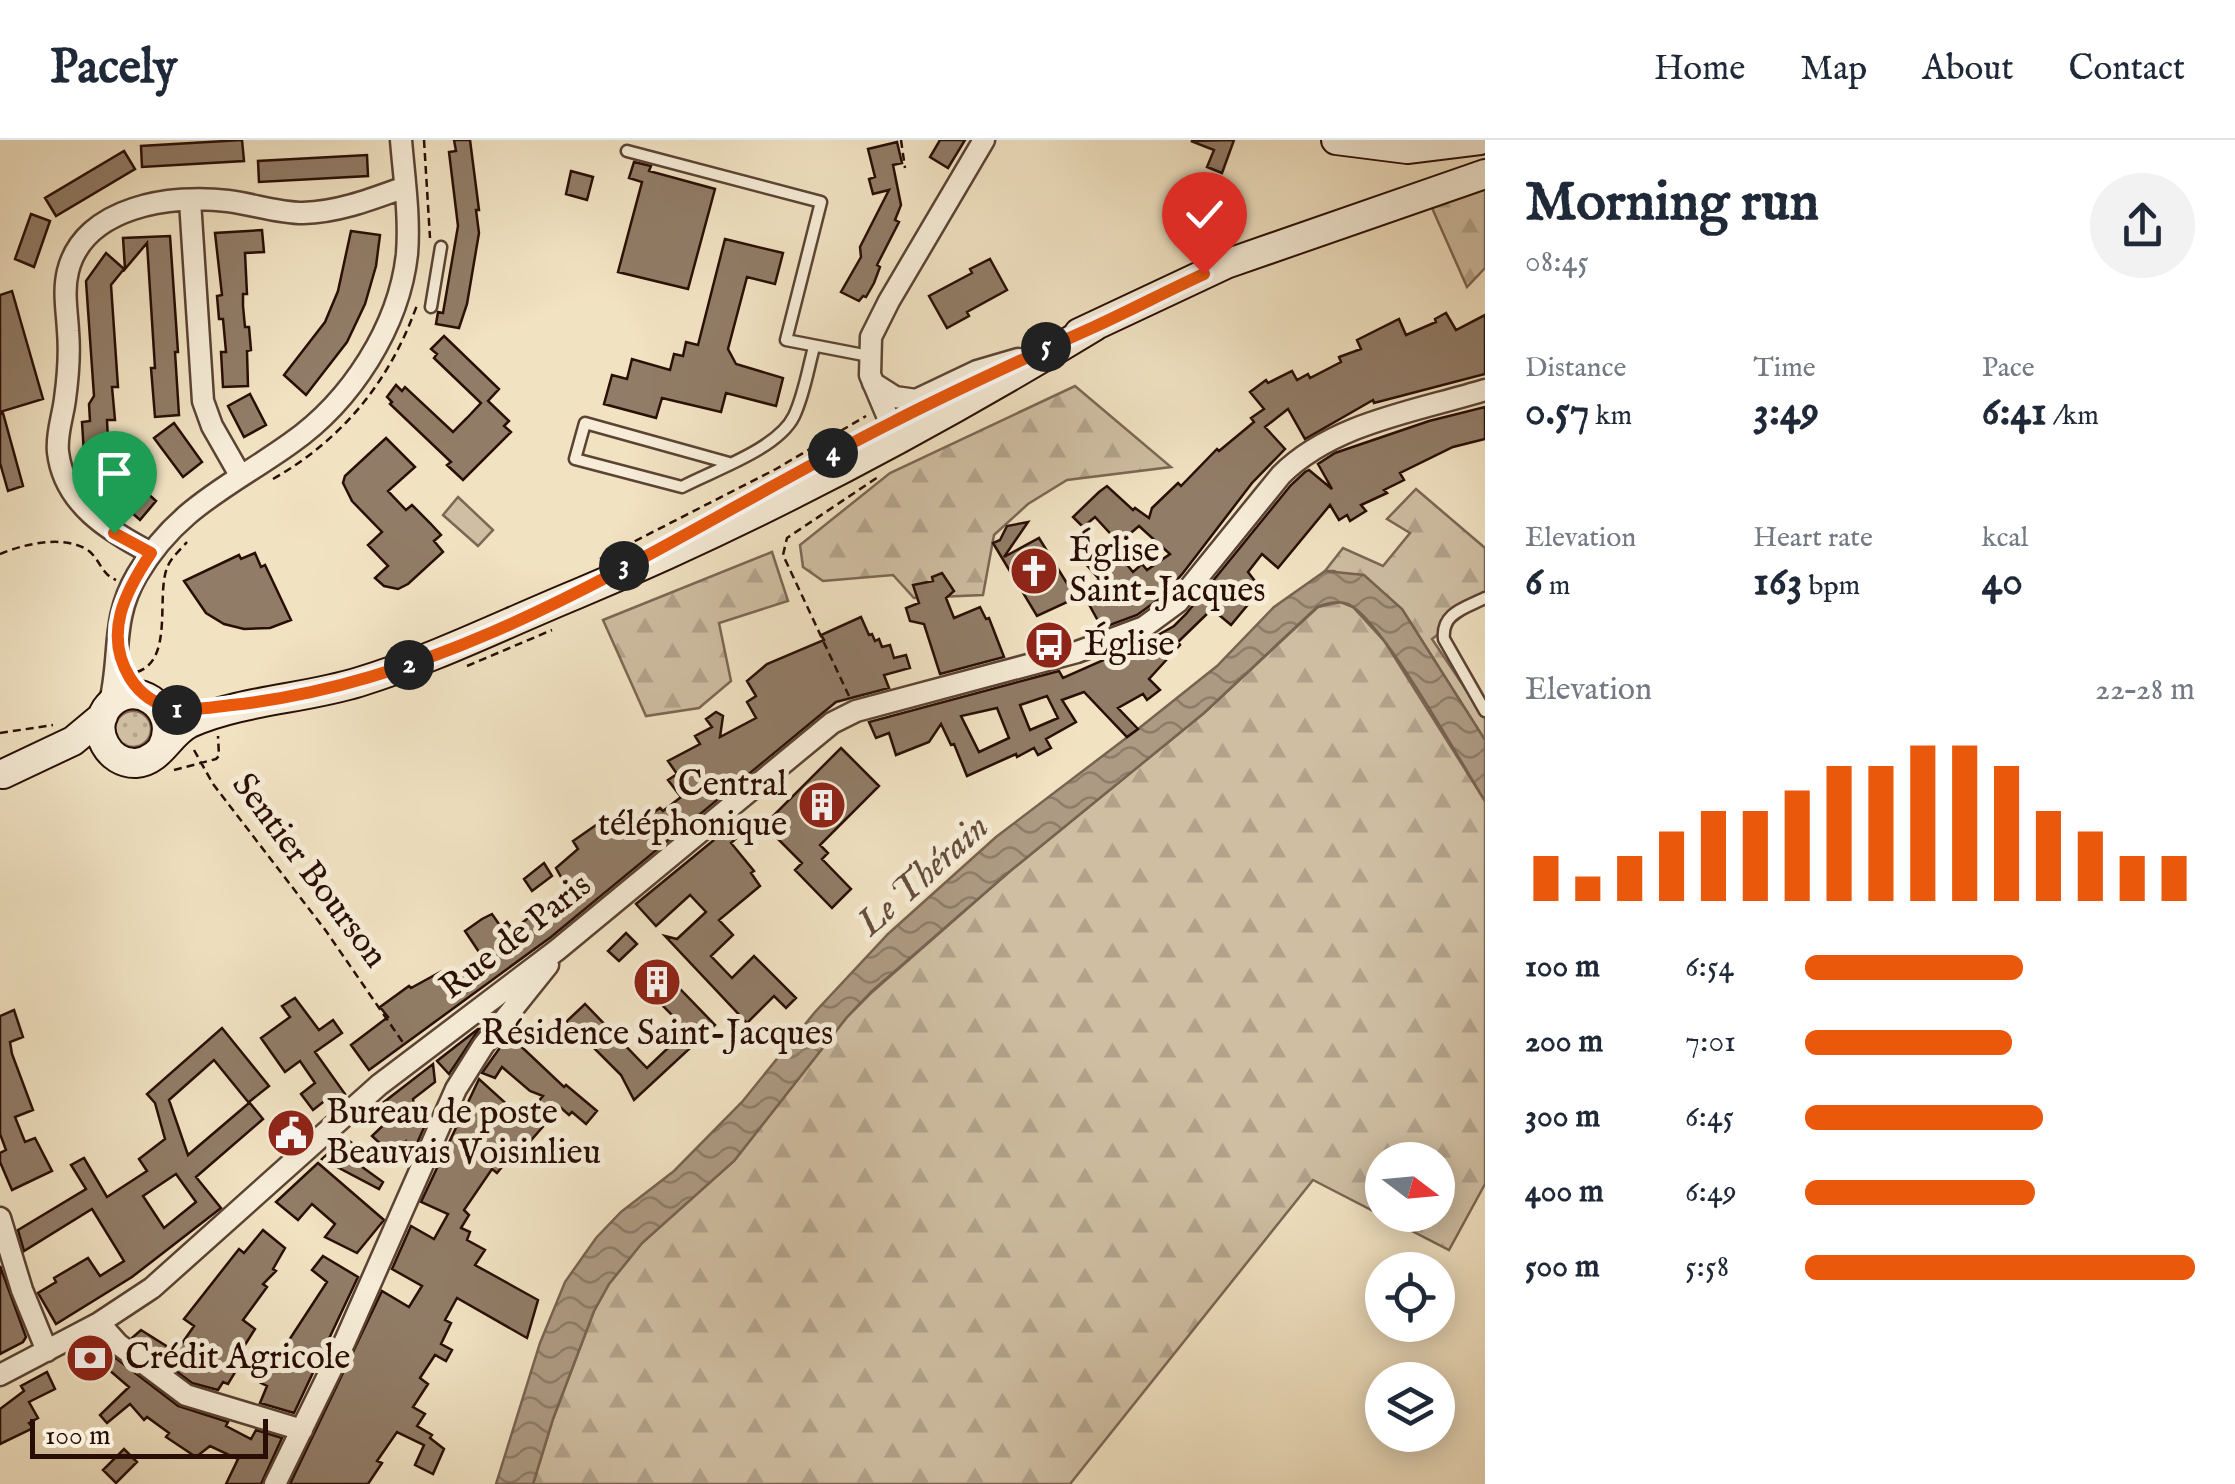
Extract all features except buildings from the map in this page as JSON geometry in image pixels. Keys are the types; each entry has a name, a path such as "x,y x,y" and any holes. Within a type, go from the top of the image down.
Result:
{"main road":[{"path":"1336,140 1407,150 1480,140"},
{"path":"889,423 1226,264 1485,174"},
{"path":"1,774 36,767 80,750 109,752 135,763 152,758 186,725 333,690 456,648 577,594 889,423 1095,326"},
{"path":"1,774 72,741 129,695 189,710 262,704"},
{"path":"155,702 168,728 162,748"},
{"path":"106,711 101,736 109,752"}],"street":[{"path":"106,711 118,622 131,586 151,553 193,508 312,427 347,390 373,352 392,311 404,268 408,226 401,140"},
{"path":"889,423 873,383 869,356 872,337 881,315 984,140"},
{"path":"151,553 95,520 63,472 58,443 68,358 65,285 75,252 97,228 137,208 228,201 287,212 315,212 405,187"},
{"path":"190,201 204,401 212,426 240,475"},
{"path":"873,383 894,397 916,400 977,371 1018,359"},
{"name":"Rue de Paris","path":"0,1375 98,1323 181,1264 414,1057 556,950 824,729 856,711 1116,639 1144,627 1171,609 1281,474 1298,460 1352,432 1485,390"},
{"path":"117,648 134,684 155,702"},
{"path":"276,1484 346,1341 456,1089 483,1046 541,976 556,950"},
{"path":"0,1218 46,1351"},
{"path":"98,1323 118,1344 186,1395 302,1430"}],"lane":[{"path":"627,151 820,202 786,340 869,356"},
{"path":"431,308 442,247"},
{"path":"729,463 585,423 575,459 682,487 771,442 785,430 798,406 814,347"},
{"path":"1485,598 1446,618 1442,625 1444,638 1485,711"}],"path":[{"path":"901,140 905,168"},
{"path":"596,561 776,469 889,423"},
{"path":"856,711 783,555 787,538 887,468"},
{"path":"0,554 26,545 76,545 92,554 105,576 131,586"},
{"path":"0,734 59,724"},
{"name":"Sentier Bourson","path":"190,737 199,764 326,932 414,1057"}],"green space":[{"path":"1485,187 1485,268 1467,287 1432,208"},
{"path":"1075,386 1171,467 1067,480 1028,504 994,535 983,595 914,598 893,575 823,581 803,567 800,545 890,473"},
{"path":"1416,489 1485,548 1485,599 1432,639 1485,718 1485,740 1402,609 1334,571 1325,571 1343,548 1383,566 1410,533 1387,519"},
{"path":"458,497 493,530 478,546 443,515"},
{"path":"772,552 788,601 719,623 731,681 699,708 646,716 603,620"},
{"path":"1340,602 1353,607 1385,642 1485,801 1485,1184 1449,1250 1414,1232 1455,1232 1455,1142 1365,1142 1365,1207 1313,1180 1070,1484 533,1484 594,1311 609,1284 642,1243 734,1161 847,1017 871,993 1009,872 1204,713 1318,607"},
{"path":"133,711 146,716 151,729 146,742 133,747 120,742 115,729 120,716"}],"water":[{"path":"1325,571 1364,575 1402,609 1485,740 1485,801 1400,663 1363,615 1344,603 1317,607 1204,713 1009,872 847,1017 734,1161 642,1243 609,1284 594,1311 533,1484 496,1484 540,1343 565,1282 596,1238 621,1212 674,1171 742,1102 815,1012 888,934 996,837 1217,666 1274,607"}],"place":[{"name":"Église Saint-Jacques","path":"1034,571"},
{"name":"Église","path":"1049,645"},
{"name":"Central téléphonique","path":"822,805"},
{"name":"Résidence Saint-Jacques","path":"657,982"},
{"name":"Bureau de poste Beauvais Voisinlieu","path":"291,1133"},
{"name":"Crédit Agricole","path":"90,1358"}],"route":[{"path":"114,533 151,553 121,610 116,640 120,658 134,684 160,707 189,710 262,704 318,694 433,656 577,594 889,423 1204,274"}],"water label":[{"name":"Le Thérain","path":"924,876"}]}
